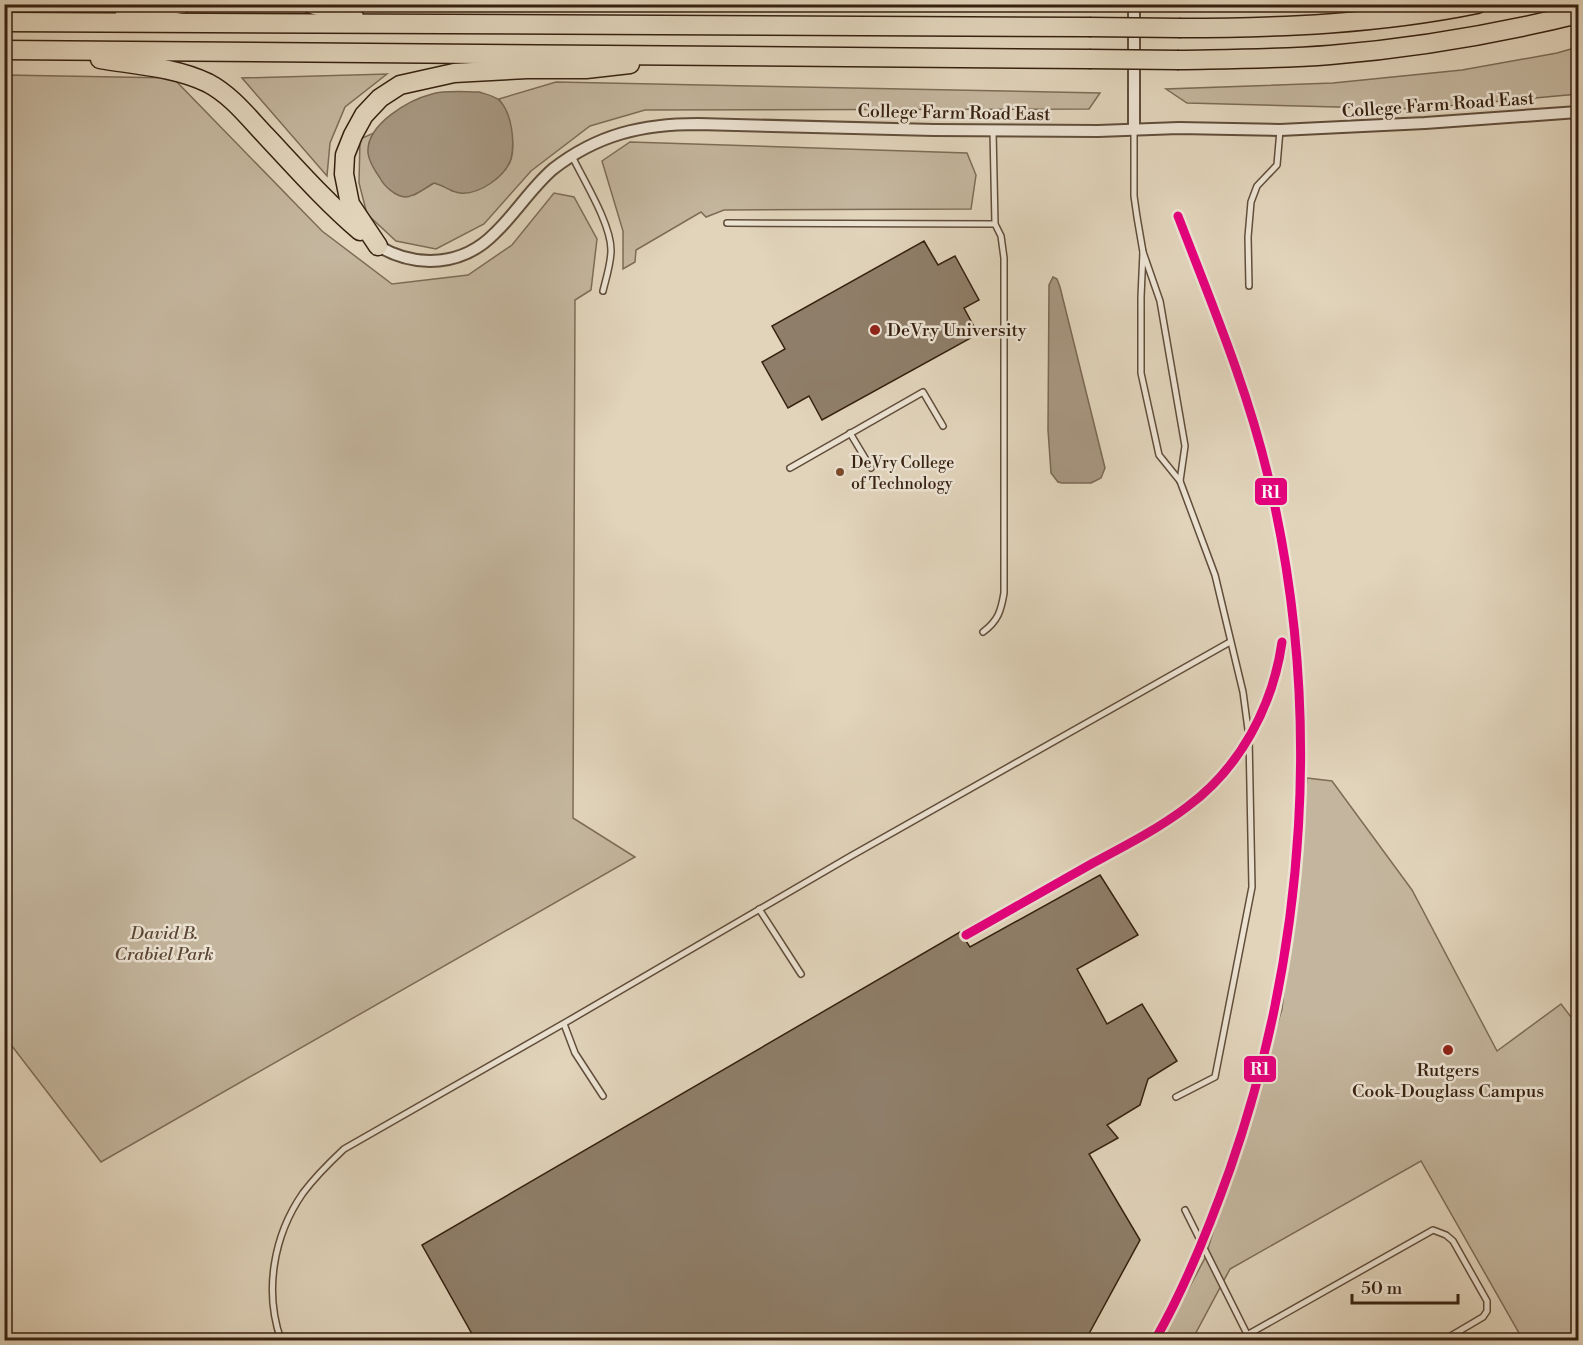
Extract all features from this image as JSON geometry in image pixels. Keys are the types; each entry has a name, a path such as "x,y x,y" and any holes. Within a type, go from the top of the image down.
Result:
{"highway":[{"path":"73,22 182,4"},
{"path":"311,4 344,16 400,24"},
{"path":"4,22 1268,28 1382,19 1477,4"},
{"path":"4,50 1179,60 1277,58 1381,50 1484,35 1578,14"},
{"path":"36,50 169,70 209,84 229,98 337,211 378,246"},
{"path":"378,246 350,204 345,184 345,155 364,115 380,98 400,85 432,77 475,71 586,69 706,55"}],"street":[{"path":"1134,4 1134,130"},
{"name":"College Farm Road East","path":"378,246 399,257 422,261 444,261 467,254 496,233 543,178 572,156 615,135 660,125 993,131 1179,128 1280,130 1578,112"}],"lane":[{"path":"1134,130 1134,196 1143,252 1160,301 1185,446 1180,481"},
{"path":"1249,286 1248,237 1251,202 1257,186 1277,165 1280,130"},
{"path":"983,632 994,624 1000,612 1004,593 1004,258 1001,236 995,224 993,131"},
{"path":"572,156 603,219 610,239 611,256 603,291"},
{"path":"727,223 995,224"},
{"path":"1143,252 1141,374 1159,455 1180,481 1215,575 1243,692 1249,737 1252,887 1215,1077 1176,1097"},
{"path":"790,468 923,392 944,426"},
{"path":"850,434 871,468"},
{"path":"281,1341 273,1310 272,1284 275,1256 286,1224 302,1194 344,1149 564,1024 759,909 1230,642"},
{"path":"759,909 801,974"},
{"path":"564,1024 575,1053 603,1096"},
{"path":"1185,1210 1248,1338 1433,1230 1446,1234 1454,1241 1487,1301 1483,1317 1444,1341"}],"green space":[{"path":"1578,47 1578,94 1413,109 1187,103 1166,89 1333,83 1462,70 1557,53"},
{"path":"387,74 345,107 330,143 327,176 242,78"},
{"name":"David B. Crabiel Park","path":"5,75 173,78 322,231 392,284 468,275 512,245 554,193 574,197 597,239 591,290 575,300 573,818 635,857 101,1162 5,1037"},
{"path":"556,82 1100,93 1089,109 645,110 590,126 531,171 484,224 436,249 396,241 367,214 359,183 360,139 376,132 369,144 414,195 434,183 443,185 452,191 497,176 508,166 513,147 512,137 507,116 499,99"},
{"path":"630,142 967,153 976,175 971,209 724,210 706,217 701,212 636,250 635,262 623,269 623,231 602,161"},
{"name":"Rutgers Cook-Douglass Campus","path":"1307,778 1332,781 1412,890 1497,1051 1561,1004 1578,1026 1578,1340 1523,1340 1421,1161 1230,1269 1192,1340 1161,1340 1205,1258 1282,1009"}],"shaded area":[{"path":"479,92 498,99 510,121 512,152 508,166 503,172 490,184 467,193 460,193 434,183 416,194 405,197 397,195 387,187 372,166 368,153 369,142 381,123 401,108 432,94"},
{"path":"1053,277 1057,279 1060,287 1105,468 1101,478 1091,483 1058,482 1051,473 1048,430 1049,285"}],"building":[{"name":"DeVry University","path":"924,241 938,265 955,256 979,300 964,308 978,334 822,420 809,396 788,408 762,362 785,349 772,326"},
{"path":"1100,875 1138,935 1077,969 1107,1024 1142,1004 1177,1061 1148,1079 1140,1105 1107,1125 1118,1138 1089,1154 1140,1240 1085,1341 476,1341 422,1245 960,932 970,947"}],"transit line":[{"name":"R1","path":"1155,1340 1177,1299 1205,1235 1230,1169 1256,1085 1276,1000 1290,913 1298,826 1300,738 1296,650 1285,562 1268,476 1239,377 1178,216"},
{"name":"R1","path":"966,935 1153,830 1206,791 1223,774 1251,734 1271,689 1282,642"}],"place":[{"name":"DeVry University","path":"875,330"},
{"name":"DeVry College of Technology","path":"840,472"},
{"name":"Rutgers Cook-Douglass Campus","path":"1448,1050"}]}
